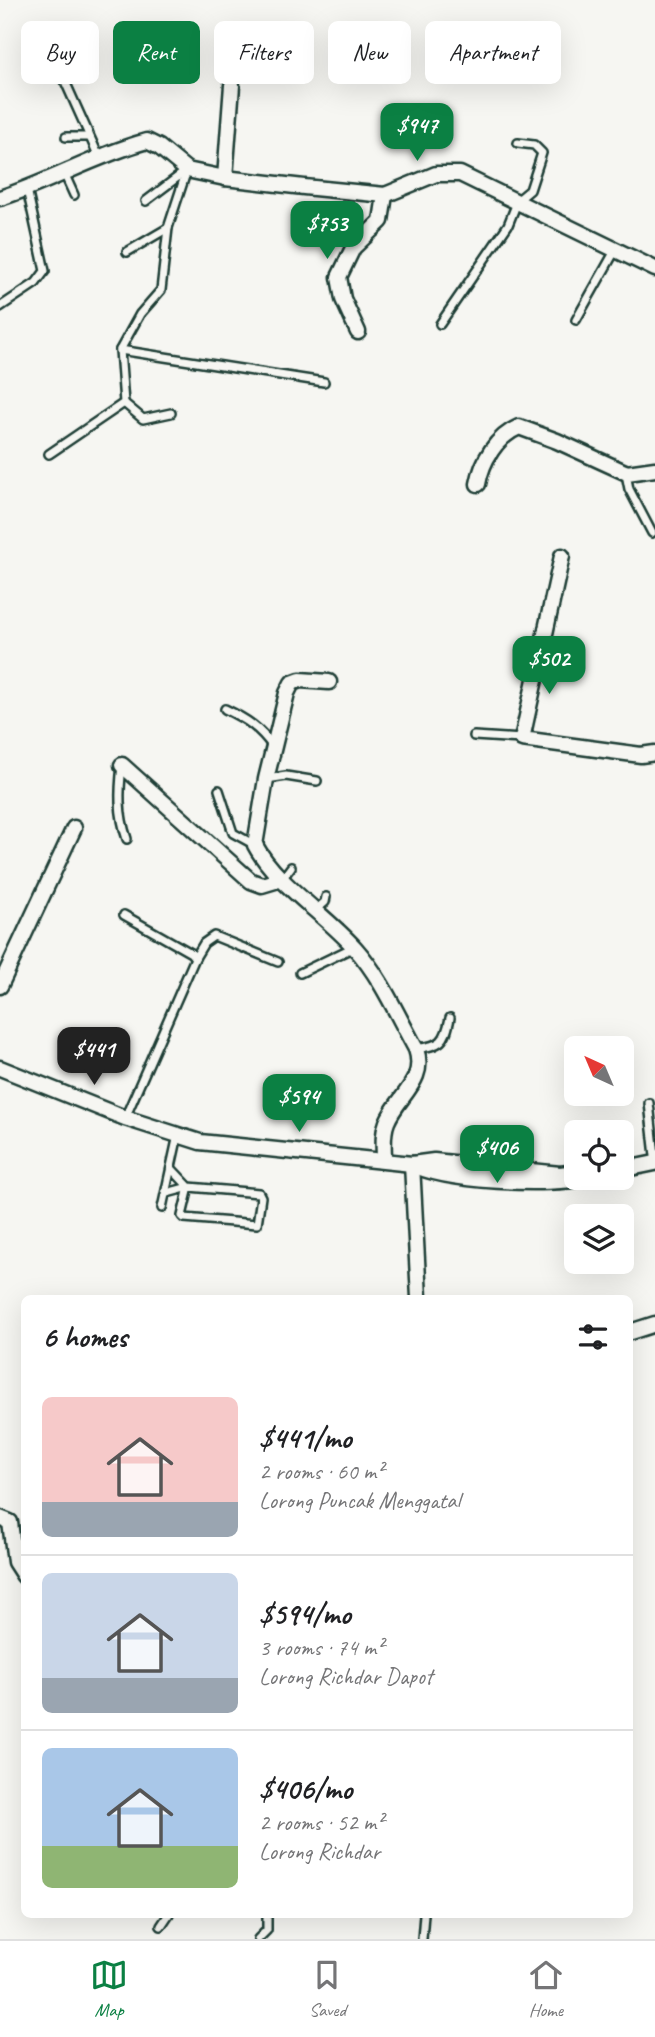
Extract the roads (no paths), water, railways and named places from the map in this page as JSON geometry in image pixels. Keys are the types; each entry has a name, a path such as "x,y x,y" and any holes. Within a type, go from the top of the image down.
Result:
{"street":[{"path":"225,178 232,85"},
{"path":"0,198 147,141 159,147 187,170 225,178 385,195 436,174 460,174 655,269"},
{"path":"358,332 343,299 339,277 353,248 381,221 385,195"},
{"path":"478,484 481,464 507,433 519,428 557,440 627,476 655,469"},
{"path":"562,556 522,738 641,755 655,753"},
{"path":"329,682 292,682 266,779 254,845 287,873 369,965 416,1049 420,1060 418,1076 388,1121 384,1135 384,1160"},
{"path":"122,765 251,881 262,885 287,873"},
{"path":"2,976 74,828"},
{"path":"0,1068 125,1118 200,1142 412,1164 434,1161 564,1174"},
{"path":"634,1160 655,1156"},
{"path":"634,1167 655,1163"},
{"path":"412,1164 428,1173 564,1183"},
{"path":"412,1164 419,1295"},
{"path":"633,1331 655,1324"},
{"path":"0,1518 10,1522 15,1562 21,1571"}],"lane":[{"path":"66,84 99,158"},
{"path":"66,137 89,137"},
{"path":"440,324 508,225 518,200 530,190 542,153 534,145 518,143"},
{"path":"146,201 187,170"},
{"path":"172,413 143,419 124,403 120,350 140,314 161,290 168,228 187,170"},
{"path":"64,173 74,195"},
{"path":"0,307 36,283 45,271 27,189"},
{"path":"127,252 168,228"},
{"path":"576,320 616,248"},
{"path":"120,350 324,382"},
{"path":"49,454 124,403"},
{"path":"621,487 627,476"},
{"path":"627,476 629,489 652,533"},
{"path":"225,709 246,719 263,733 274,747"},
{"path":"474,736 522,738"},
{"path":"122,765 118,803 127,839"},
{"path":"266,779 286,776 317,781"},
{"path":"219,790 233,834 254,845"},
{"path":"317,909 325,902 326,897"},
{"path":"124,915 191,953 195,958"},
{"path":"125,1118 204,943 214,936 278,962"},
{"path":"300,973 354,947"},
{"path":"416,1049 437,1045 446,1038 450,1018"},
{"path":"649,1103 655,1156"},
{"path":"162,1208 173,1170 178,1134"},
{"path":"173,1170 189,1186"},
{"path":"167,1193 189,1186 259,1193 261,1197 257,1224 184,1218 182,1216 189,1186"},
{"path":"161,1926 166,1918"},
{"path":"258,1939 267,1930 267,1918"},
{"path":"422,1939 424,1918"}]}
